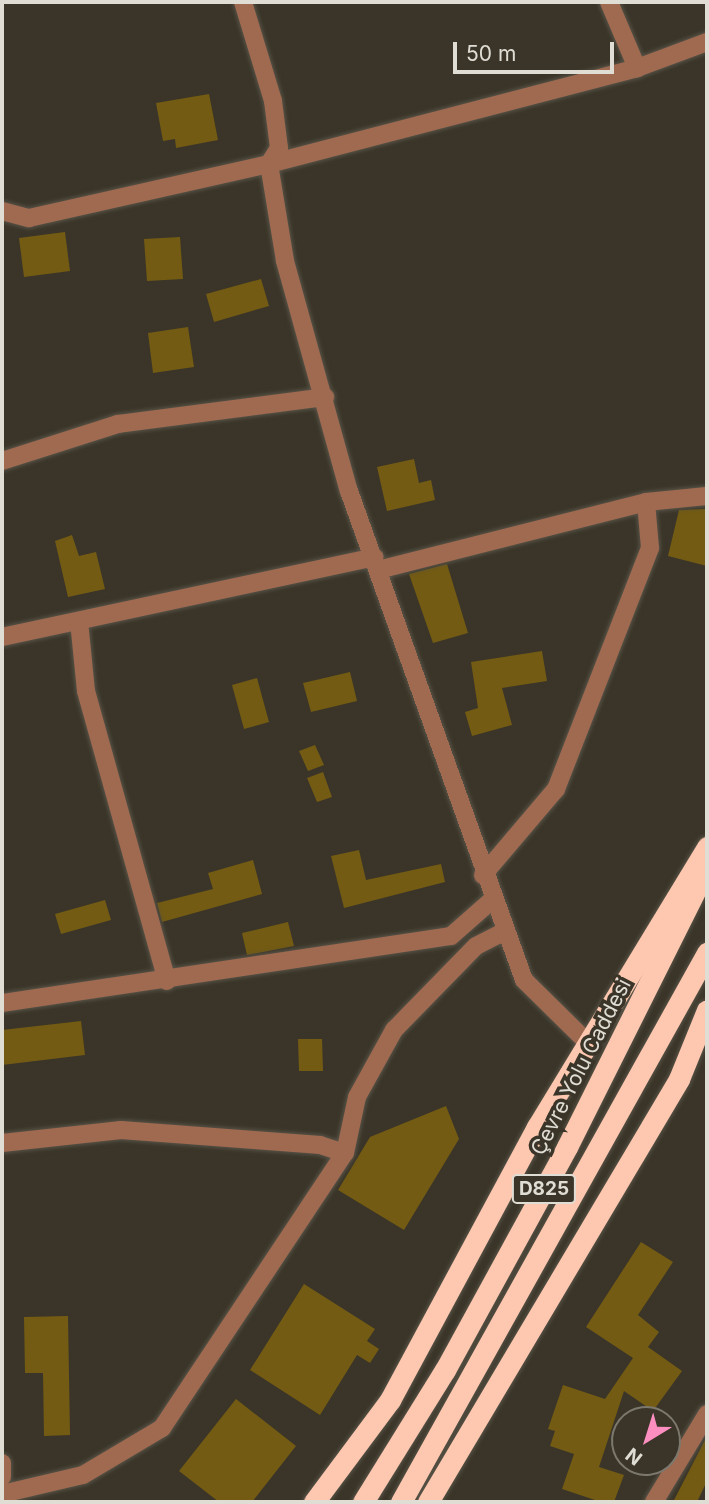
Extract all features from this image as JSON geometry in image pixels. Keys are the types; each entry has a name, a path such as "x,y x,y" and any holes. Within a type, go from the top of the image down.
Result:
{"highway":[{"path":"314,1502 390,1400 589,1044 707,847"},
{"name":"Çevre Yolu Caddesi","path":"363,1502 567,1147 707,867"},
{"name":"D825","path":"401,1502 707,953"},
{"path":"428,1502 679,1079 707,1010"}],"street":[{"path":"243,2 273,101 279,148 269,164 285,261 376,563 483,875 524,980 589,1044"},
{"path":"610,2 636,68"},
{"path":"2,211 29,218 269,164 636,68 707,42"},
{"path":"2,461 118,424 325,397"},
{"path":"2,637 376,563 646,502 707,496"},
{"path":"483,875 556,789 650,548 646,502"},
{"path":"79,621 86,691 167,981"},
{"path":"2,1003 167,981 451,936 492,900"},
{"path":"2,1494 83,1475 162,1428 345,1153 357,1097 394,1030 476,946 505,931"},
{"path":"2,1143 121,1130 320,1145 345,1153"},
{"path":"654,1502 707,1414"},
{"path":"2,1463 2,1477"}],"building":[{"path":"209,94 218,140 176,148 175,139 163,141 156,103"},
{"path":"65,232 70,271 24,277 19,238"},
{"path":"180,237 183,279 147,281 144,239"},
{"path":"261,279 269,306 214,322 206,294"},
{"path":"188,327 194,367 153,373 148,333"},
{"path":"414,459 419,483 431,480 435,500 387,511 377,467"},
{"path":"707,509 707,566 668,556 679,510"},
{"path":"72,535 79,556 96,552 105,589 68,597 55,541"},
{"path":"447,564 468,633 433,643 409,574"},
{"path":"542,651 547,681 502,688 512,725 472,736 465,712 478,708 471,662"},
{"path":"350,672 357,701 311,712 303,683"},
{"path":"257,678 269,722 244,729 232,685"},
{"path":"315,745 324,765 308,771 299,751"},
{"path":"323,772 332,797 317,802 307,778"},
{"path":"359,850 366,880 441,864 445,882 344,908 331,856"},
{"path":"253,860 262,894 162,922 157,903 213,889 208,873"},
{"path":"105,900 111,920 61,934 55,914"},
{"path":"288,922 294,946 247,955 242,933"},
{"path":"81,1021 85,1055 2,1065 2,1030"},
{"path":"298,1039 322,1039 323,1071 299,1071"},
{"path":"446,1106 459,1139 404,1230 338,1190 370,1137"},
{"path":"641,1242 673,1262 638,1315 659,1332 648,1347 682,1371 657,1406 646,1406 624,1391 619,1406 611,1406 611,1431 599,1467 611,1471 611,1476 624,1476 614,1502 601,1502 562,1489 574,1454 550,1446 555,1431 548,1429 563,1385 605,1399 633,1358 586,1327"},
{"path":"304,1284 375,1329 367,1341 379,1349 370,1363 357,1355 320,1415 250,1370"},
{"path":"68,1316 70,1435 44,1436 43,1373 25,1373 24,1317"},
{"path":"236,1399 296,1446 252,1502 219,1502 179,1471"},
{"path":"707,1436 707,1481 697,1502 673,1502"}]}
